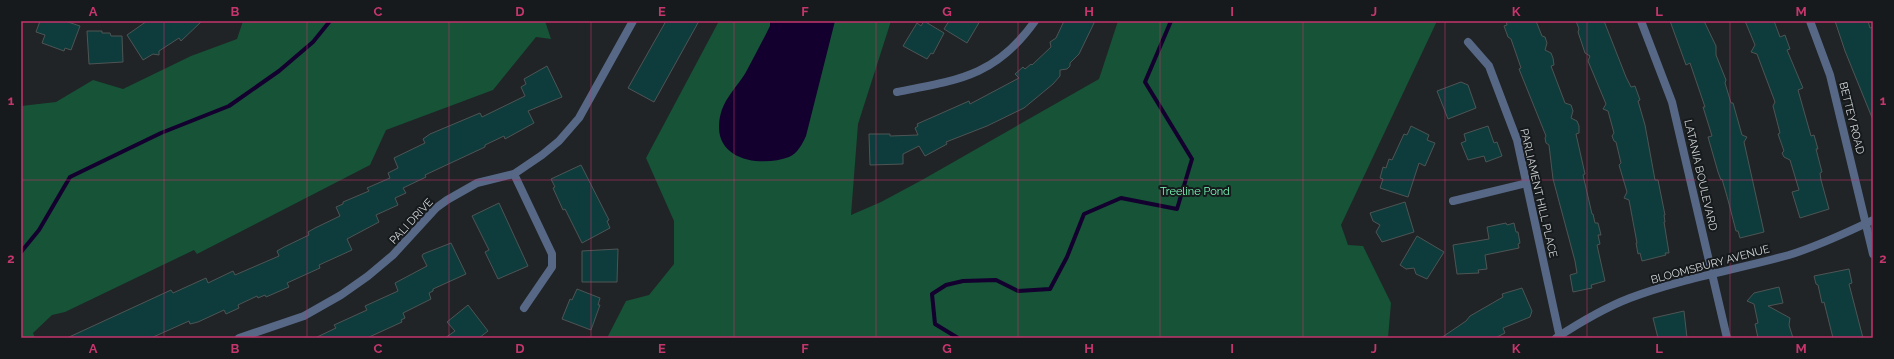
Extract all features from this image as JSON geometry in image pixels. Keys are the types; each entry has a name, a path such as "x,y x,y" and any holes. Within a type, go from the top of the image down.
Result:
{"street":[{"name":"PALI DRIVE","path":"239,338 304,316 341,294 368,276 393,255 436,208 447,200 477,184 514,174 542,156 575,124 588,103 632,21"},
{"path":"898,92 953,82 989,67 1015,47 1036,21"},
{"name":"LATANIA BOULEVARD","path":"1641,21 1672,102 1727,338"},
{"name":"BETTEY ROAD","path":"1810,21 1830,75 1870,221 1873,254"},
{"name":"PARLIAMENT HILL PLACE","path":"1468,42 1489,66 1517,140 1558,337"},
{"path":"514,174 552,254 552,267 524,308"},
{"path":"1453,201 1527,183"},
{"name":"BLOOMSBURY AVENUE","path":"1558,337 1631,298 1663,287 1802,251 1844,234 1870,221"}],"green space":[{"path":"243,21 545,21 551,39 536,37 493,90 386,130 370,165 197,254 194,250 65,312 52,315 33,333 35,338 21,338 21,106 56,102 93,80 123,89 191,56 237,39"},
{"name":"Treeline Pond","path":"719,21 891,21 858,124 851,215 881,202 922,180 1099,79 1118,21 1437,21 1341,225 1348,245 1363,246 1391,303 1388,338 607,338 626,301 649,295 674,264 674,221 646,158"}],"shaded area":[{"path":"770,21 835,21 806,136 803,142 792,156 778,160 755,161 734,154 726,147 721,138 719,126 720,117 725,103 746,72 770,26"}],"building":[{"path":"40,21 65,21 80,26 71,50 65,48 64,51 42,43 45,35 36,32"},
{"path":"147,21 202,21 181,41 179,38 159,51 159,55 153,54 143,60 127,35"},
{"path":"666,21 699,21 654,102 628,88"},
{"path":"924,21 944,33 933,54 931,53 927,59 903,46 917,23 921,26"},
{"path":"949,21 980,21 967,43 944,29"},
{"path":"1064,21 1095,21 1079,54 1070,63 1070,66 1067,69 1060,70 1060,76 1053,84 1024,108 987,126 946,142 947,144 925,156 919,146 903,154 903,164 870,165 869,134 890,134 890,136 918,135 915,128 918,126 917,124 969,101 970,104 1019,78 1015,74 1023,67 1025,69 1031,64 1032,65 1051,47 1050,42 1056,38"},
{"path":"1506,21 1536,21 1542,36 1545,37 1547,43 1545,50 1551,53 1553,58 1554,65 1551,66 1565,103 1571,105 1573,111 1571,118 1577,121 1579,126 1579,133 1576,134 1592,214 1595,223 1598,223 1601,235 1598,235 1600,244 1597,245 1605,281 1591,285 1592,288 1573,292 1570,275 1577,273 1553,179 1549,145 1546,143 1546,136 1519,69 1521,68 1511,39 1508,37 1504,26 1507,25"},
{"path":"1576,21 1604,21 1626,77 1631,87 1635,86 1640,100 1638,101 1645,125 1655,180 1658,180 1665,215 1664,222 1669,253 1665,253 1666,255 1642,261 1640,253 1638,254 1629,200 1624,198 1627,192 1619,165 1621,163 1616,142 1612,136 1614,133 1608,111 1603,109 1606,104 1588,61 1590,56 1585,53"},
{"path":"1670,21 1704,21 1716,46 1716,55 1726,80 1725,83 1731,103 1733,103 1742,135 1747,137 1744,142 1764,232 1740,238 1738,231 1736,231 1722,179 1721,180 1718,172 1708,137 1712,136 1703,107 1705,107 1690,63 1686,65"},
{"path":"1745,21 1774,21 1780,37 1785,35 1790,49 1787,50 1803,88 1798,90 1811,136 1814,135 1818,149 1816,149 1822,172 1820,173 1821,180 1829,209 1800,218 1792,192 1799,190 1790,160 1784,157 1782,153 1784,151 1778,134 1780,133 1773,106 1775,102 1757,54 1751,52 1755,45"},
{"path":"1835,21 1868,21 1870,28 1873,27 1873,120 1845,51"},
{"path":"87,31 102,31 102,33 110,33 111,36 122,36 123,62 89,64"},
{"path":"547,66 562,97 528,111 534,123 505,139 504,136 485,145 485,147 425,175 426,177 403,188 406,193 395,198 398,205 376,215 379,222 347,239 352,250 319,265 320,268 287,283 289,287 266,297 265,295 258,298 257,296 238,305 239,308 226,314 224,310 198,322 190,324 189,321 151,338 67,338 171,290 173,293 206,278 208,283 233,271 235,275 279,256 277,251 309,235 308,232 315,228 340,216 336,207 343,204 343,202 369,191 367,188 390,178 388,173 398,168 394,158 425,143 423,139 430,134 480,113 482,117 525,96 521,87 526,84 524,79"},
{"path":"1461,82 1468,85 1476,108 1448,119 1437,91"},
{"path":"1411,126 1429,135 1427,140 1435,143 1425,166 1419,163 1408,197 1380,188 1383,179 1380,178 1383,167 1386,168 1389,159 1392,160 1404,134 1407,135"},
{"path":"1488,126 1494,143 1497,142 1502,156 1486,162 1484,156 1468,160 1461,143 1466,141 1464,134"},
{"path":"581,165 609,220 607,221 610,228 582,243 565,209 563,210 553,188 555,187 551,179"},
{"path":"1405,202 1414,232 1382,242 1376,232 1380,225 1373,221 1370,213"},
{"path":"499,203 528,266 498,279 485,252 489,250 472,216"},
{"path":"1506,223 1507,225 1514,223 1516,232 1518,232 1520,243 1518,244 1519,248 1485,255 1487,269 1478,270 1479,273 1457,274 1453,245 1489,239 1487,227"},
{"path":"1417,236 1444,252 1427,279 1416,274 1414,268 1406,269 1400,265"},
{"path":"451,243 466,274 433,289 433,291 429,293 431,299 403,313 405,318 401,320 402,322 367,338 315,338 336,328 334,325 367,310 365,306 398,291 395,283 427,266 422,256 423,254"},
{"path":"618,249 617,282 582,282 582,251"},
{"path":"1849,269 1852,283 1849,284 1863,338 1833,338 1824,302 1822,303 1818,285 1816,284 1814,276"},
{"path":"1779,287 1783,303 1768,306 1790,318 1789,325 1793,338 1758,338 1755,324 1758,323 1754,304 1747,301 1754,293"},
{"path":"1522,288 1532,311 1530,317 1503,328 1505,333 1495,338 1441,338 1466,321 1470,316 1503,297 1502,294"},
{"path":"577,289 600,298 598,305 600,305 591,330 562,319 570,299 572,300"},
{"path":"468,305 488,331 479,338 445,338 455,331 447,322"},
{"path":"1684,311 1687,338 1658,338 1653,318"}],"waterway":[{"path":"21,252 39,230 70,177 161,133 229,106 279,71 313,42 330,21"},
{"path":"958,338 935,324 932,294 946,285 963,281 996,280 1018,291 1050,289 1067,257 1084,214 1121,198 1177,209 1192,159 1145,82 1171,21"}]}
